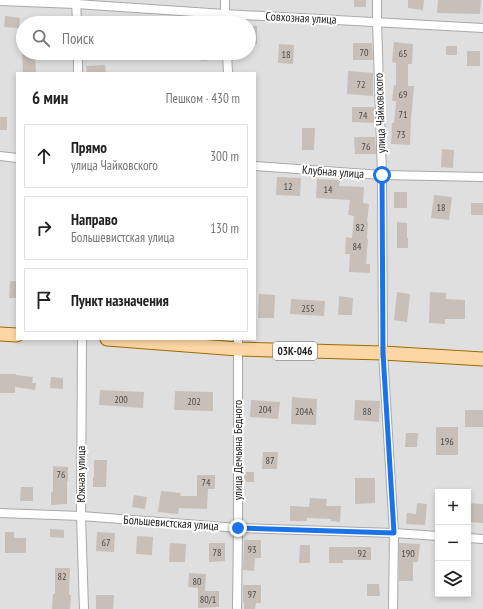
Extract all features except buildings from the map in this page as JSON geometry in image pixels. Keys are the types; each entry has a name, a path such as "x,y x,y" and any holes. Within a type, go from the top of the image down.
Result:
{"main road":[{"path":"0,334 16,335"},
{"name":"03К-046","path":"133,340 238,344 483,359"}],"street":[{"path":"225,0 225,14"},
{"name":"улица Чайковского","path":"377,0 382,175 383,353 394,533 393,609"},
{"name":"Совхозная улица","path":"0,1 76,2 225,14 483,28"},
{"path":"76,2 77,16"},
{"path":"78,60 78,72"},
{"path":"227,60 228,72"},
{"path":"0,156 16,158"},
{"name":"Клубная улица","path":"256,166 382,175 483,177"},
{"name":"Южная улица","path":"82,340 81,516 84,609"},
{"name":"улица Демьяна Бедного","path":"237,609 238,344"},
{"name":"Большевистская улица","path":"0,513 81,516 238,528 435,536"},
{"path":"471,538 483,539"}],"shaded area":[{"path":"0,0 483,0 483,609 0,609"}],"route":[{"path":"238,528 394,533 383,353 382,175"}]}
